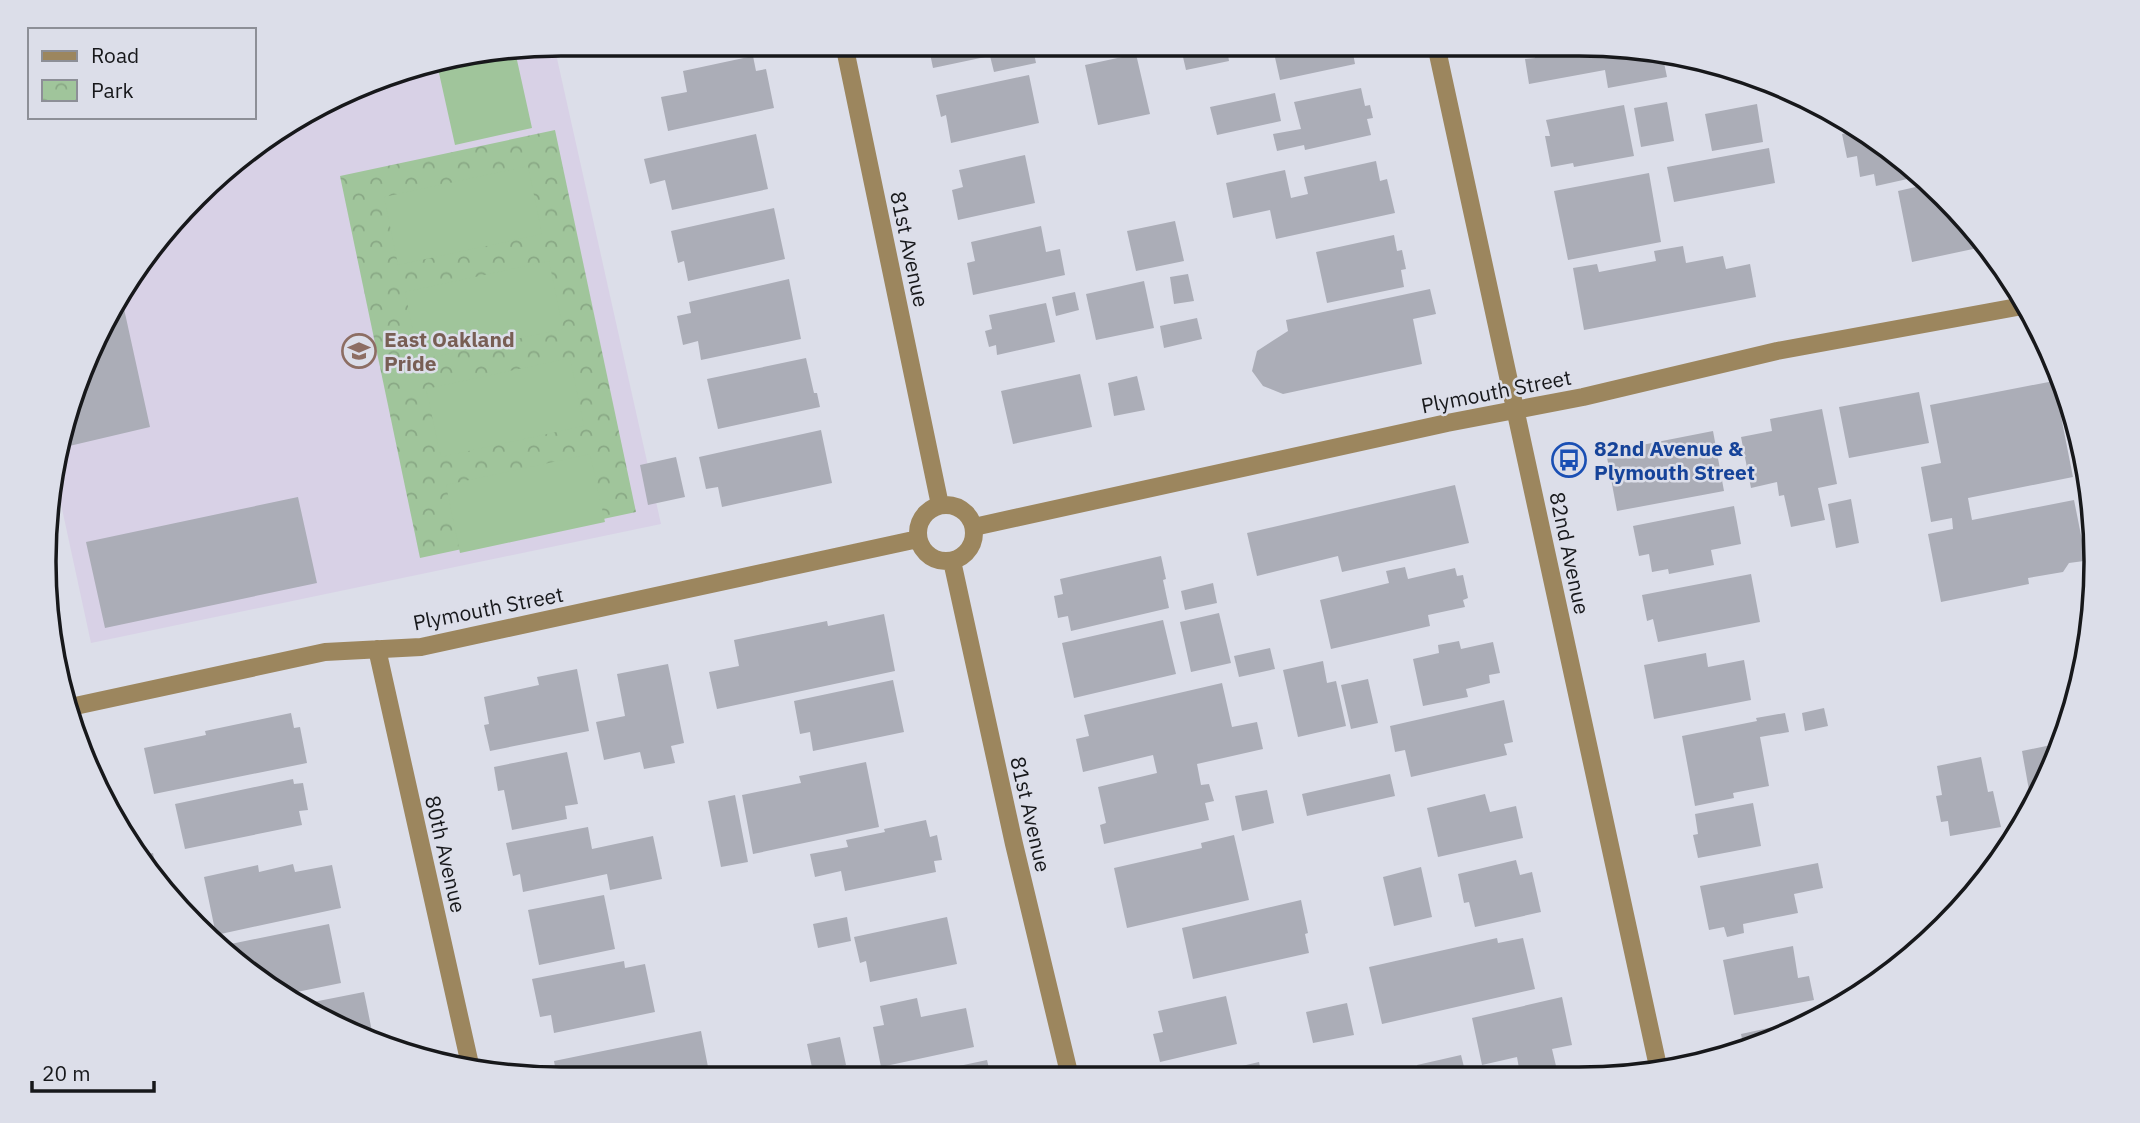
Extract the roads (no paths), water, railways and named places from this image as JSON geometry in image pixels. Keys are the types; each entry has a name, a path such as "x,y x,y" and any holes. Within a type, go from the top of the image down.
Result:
{"street":[{"name":"81st Avenue","path":"846,56 940,505"},
{"name":"82nd Avenue","path":"1438,56 1658,1061"},
{"name":"Plymouth Street","path":"974,527 1777,351 2015,307"},
{"path":"951,504 962,509 970,516 974,527 970,549 952,561 931,557 922,550 918,539 921,517 929,509 940,505 951,504"},
{"name":"Plymouth Street","path":"77,706 325,652 422,647 918,539"},
{"name":"81st Avenue","path":"952,561 1067,1067"},
{"name":"80th Avenue","path":"377,649 469,1058"}],"place":[{"name":"East Oakland Pride","path":"359,351"},
{"name":"82nd Avenue & Plymouth Street","path":"1569,460"}]}
